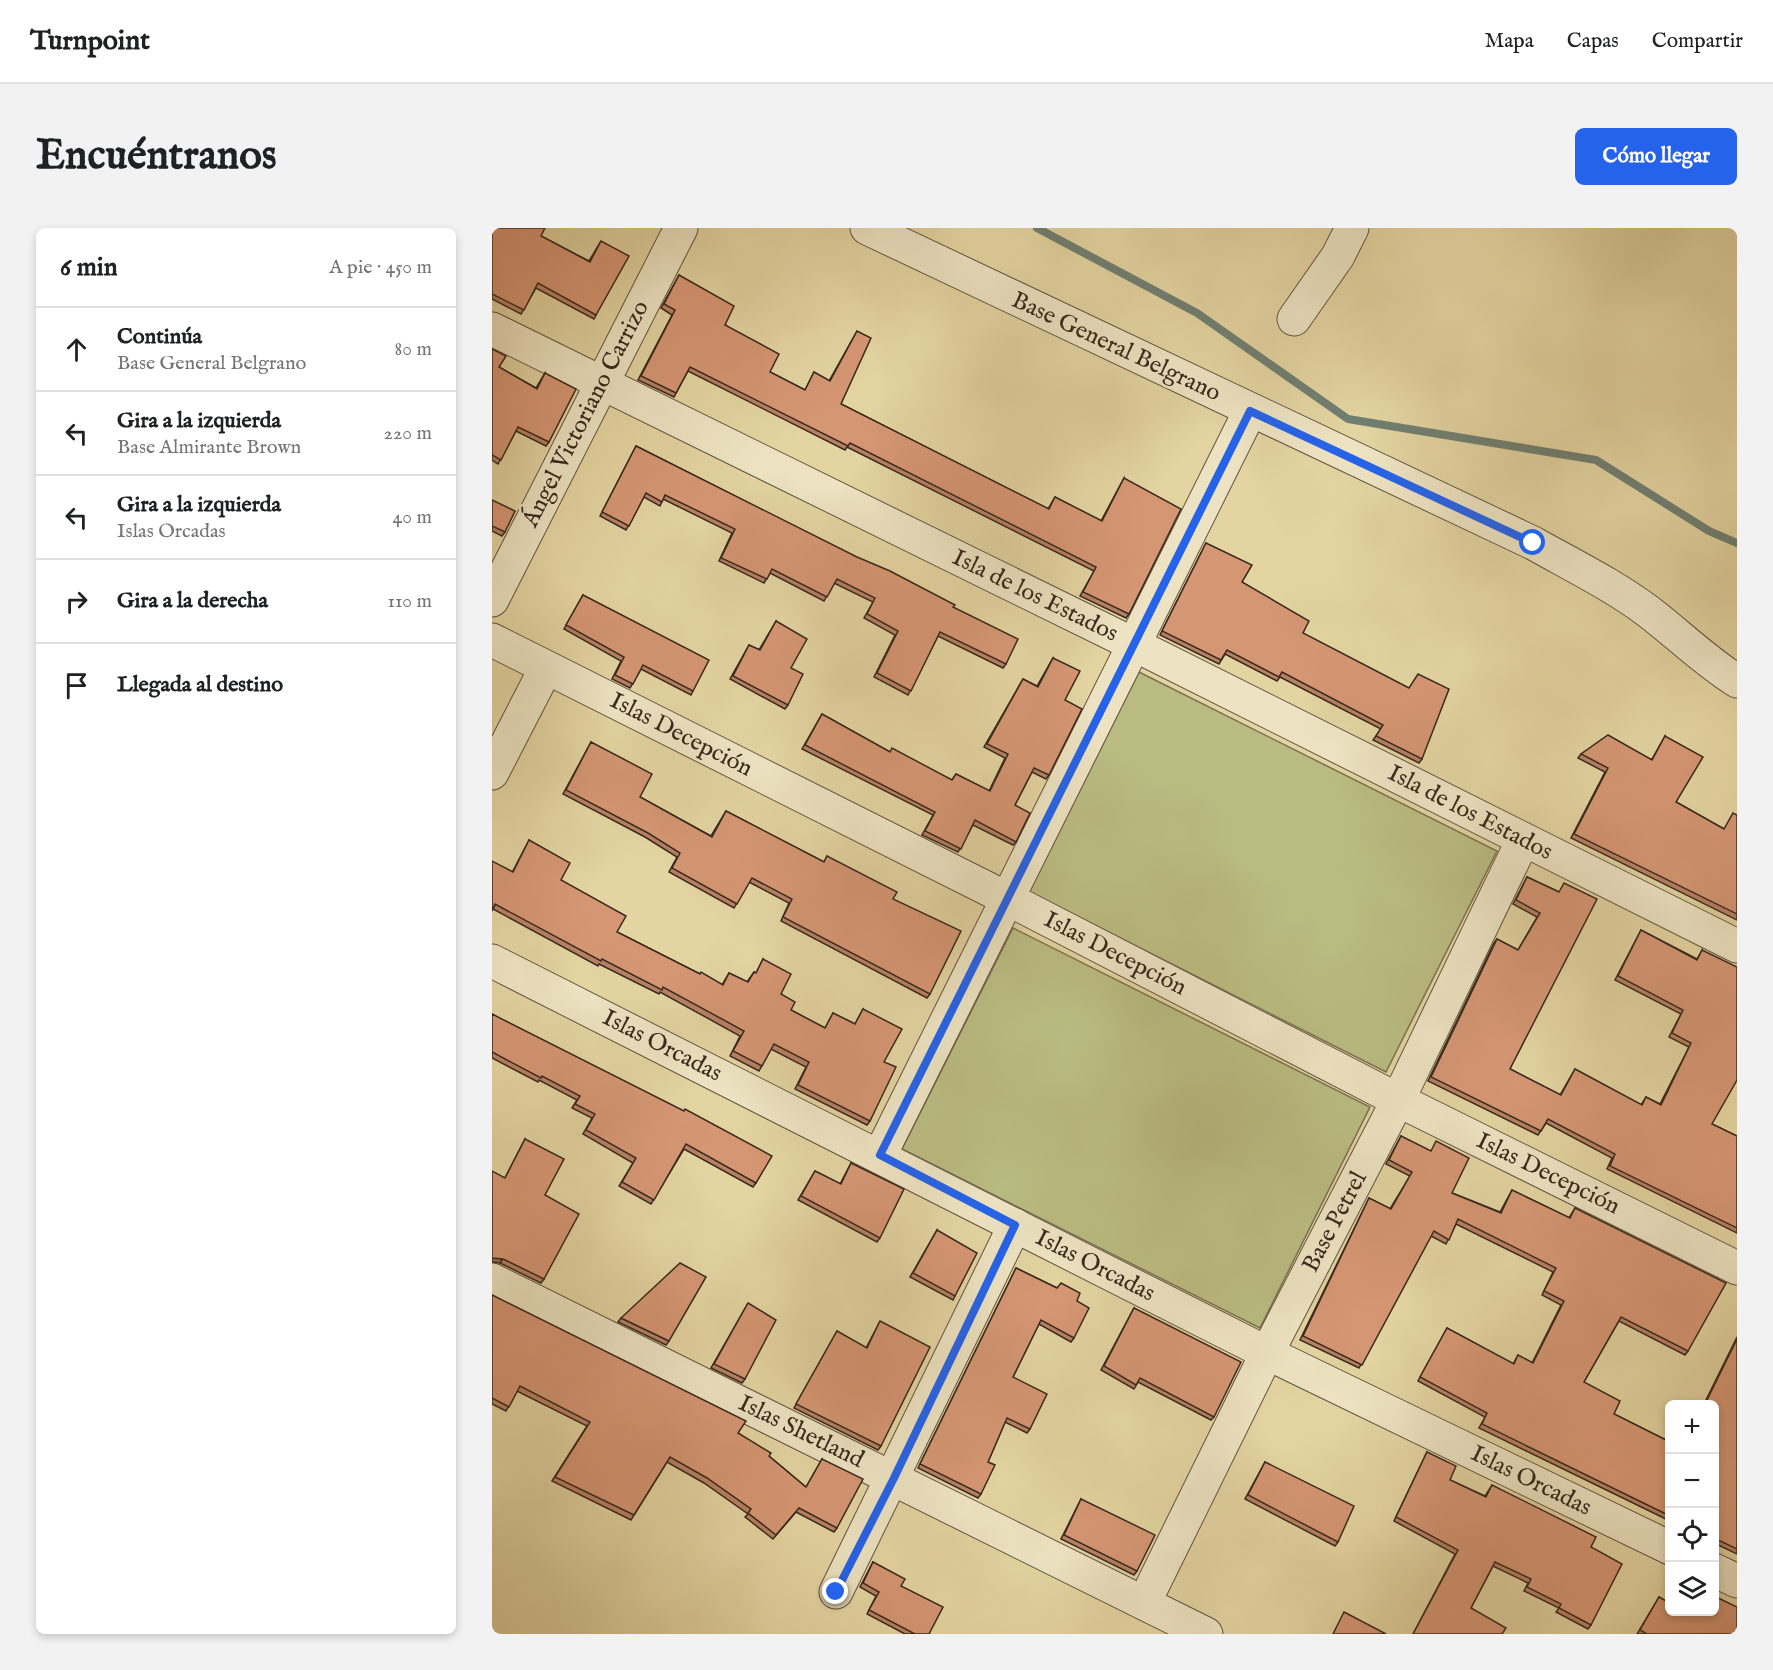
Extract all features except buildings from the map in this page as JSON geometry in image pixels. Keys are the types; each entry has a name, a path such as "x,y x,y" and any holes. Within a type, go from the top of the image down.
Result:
{"street":[{"name":"Ángel Victoriano Carrizo","path":"492,600 681,228"},
{"name":"Base General Belgrano","path":"867,228 1533,543 1649,612 1715,668 1737,681"},
{"path":"1294,319 1338,256 1352,228"},
{"name":"Isla de los Estados","path":"492,329 1135,645 1737,946"},
{"path":"880,1155 1250,411"},
{"name":"Islas Decepción","path":"492,640 1006,898 1398,1100 1737,1268"},
{"path":"492,772 546,668"},
{"name":"Base Petrel","path":"1144,1603 1267,1353 1398,1100 1523,840"},
{"name":"Islas Orcadas","path":"492,961 880,1155 1267,1353 1665,1546"},
{"path":"836,1592 894,1478 1015,1225"},
{"name":"Islas Shetland","path":"492,1280 1206,1634"},
{"path":"1719,1572 1737,1581"}],"green space":[{"path":"1139,672 1497,851 1386,1072 1029,892"},
{"path":"1013,928 1370,1107 1260,1328 902,1149"}],"waterway":[{"path":"1037,228 1197,313 1348,419 1596,460 1709,531 1737,543"}],"route":[{"path":"836,1592 894,1478 1015,1225 880,1155 1250,411 1533,543"}]}
